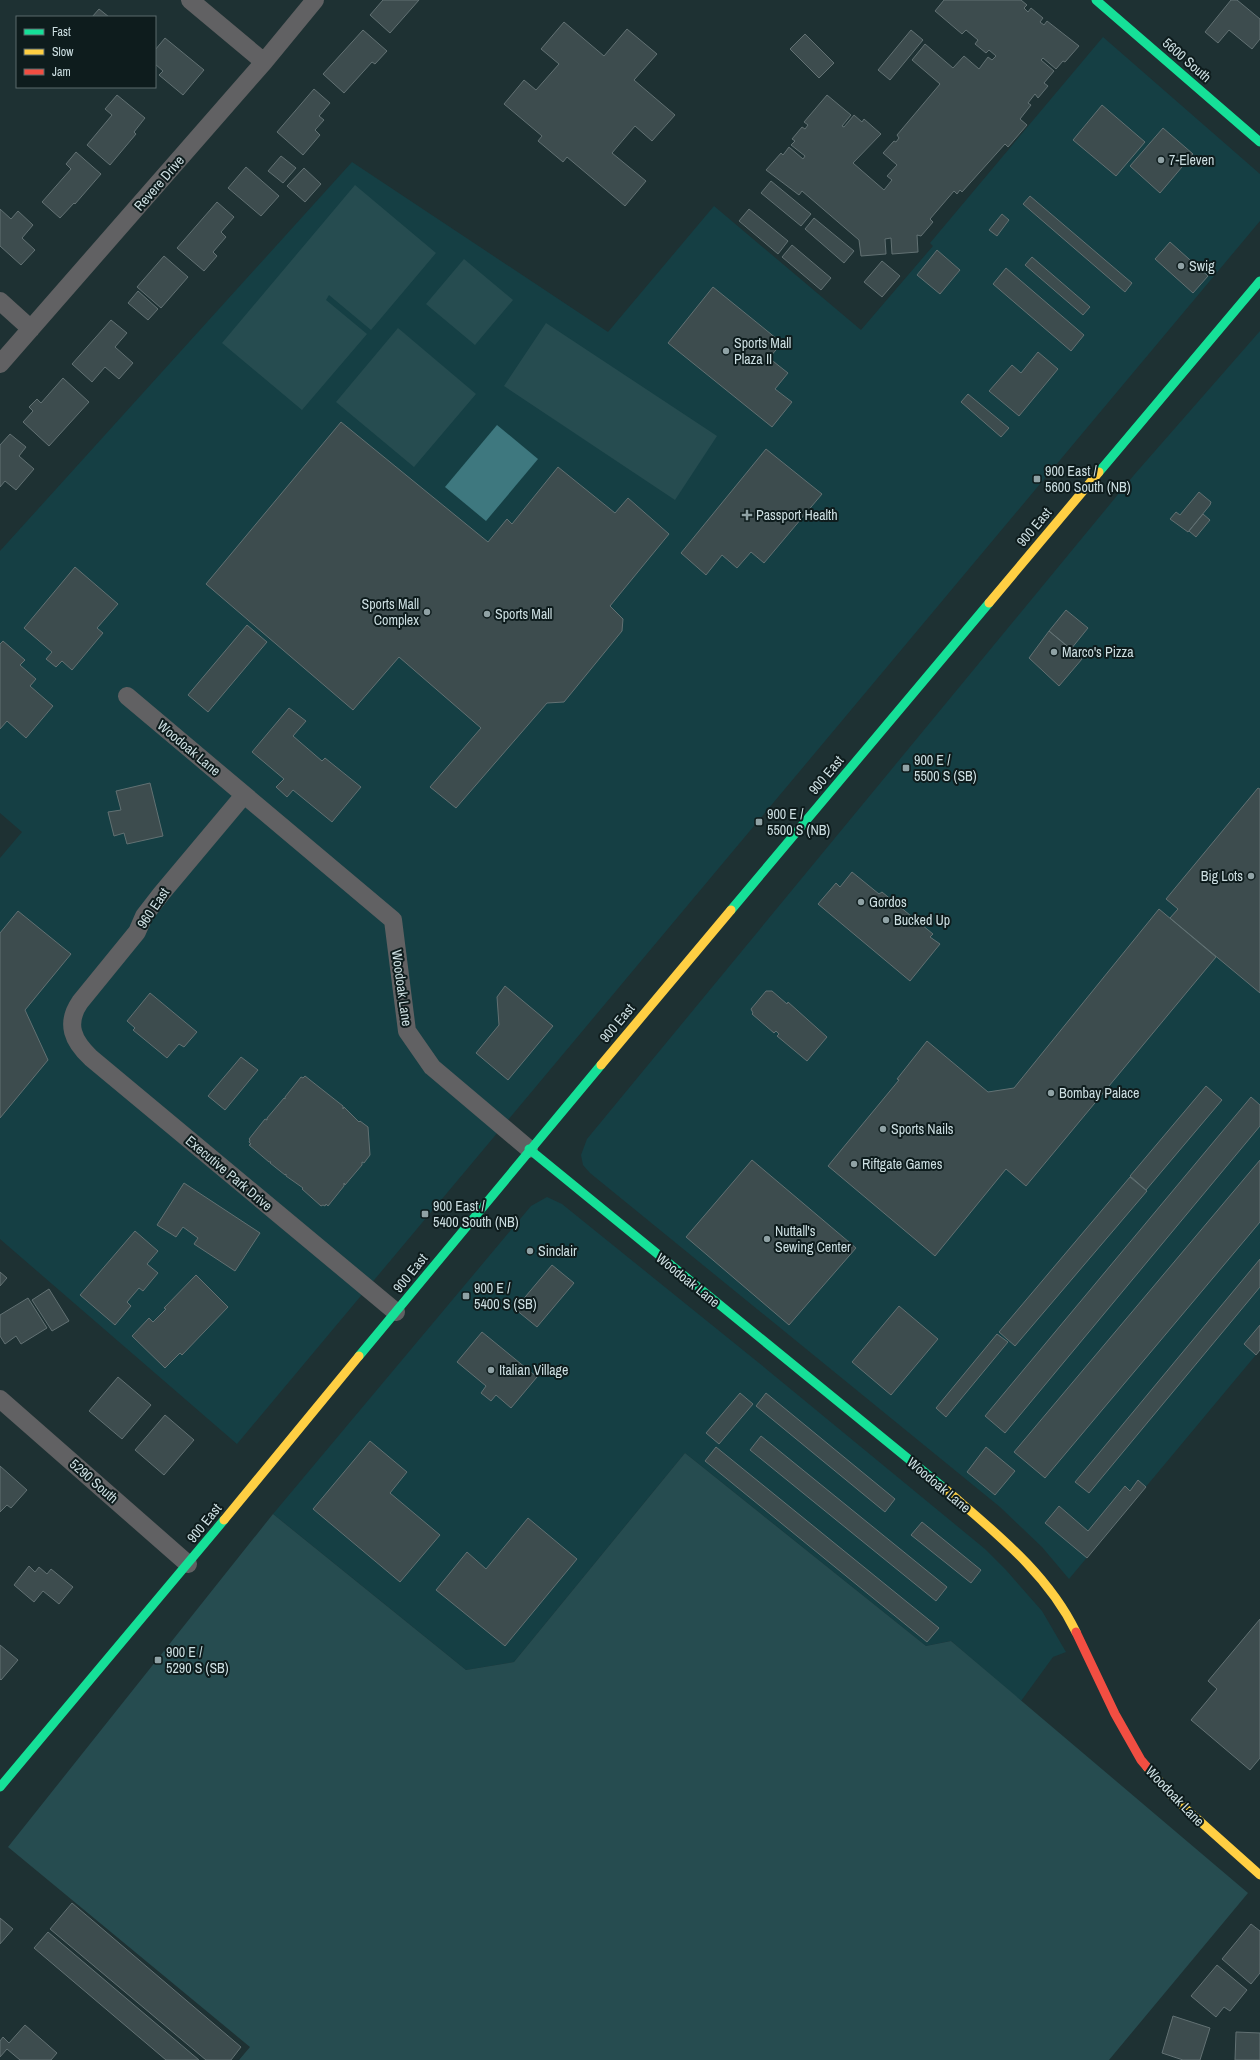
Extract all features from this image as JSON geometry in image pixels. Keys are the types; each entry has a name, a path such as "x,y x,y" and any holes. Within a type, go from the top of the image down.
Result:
{"main road":[{"name":"5600 South","path":"1096,0 1260,142"},
{"name":"900 East","path":"0,1788 188,1564 529,1150 1260,281"},
{"name":"Woodoak Lane","path":"529,1150 936,1481 1023,1558 1055,1595 1068,1615 1115,1714 1141,1760 1157,1780 1188,1812 1260,1875"}],"street":[{"path":"190,0 264,62"},
{"name":"Revere Drive","path":"0,364 264,62 315,0"},
{"path":"0,301 31,329"},
{"name":"Woodoak Lane","path":"127,696 393,920 407,1031 432,1067 529,1150"},
{"name":"960 East","path":"72,1027 74,1013 80,1002 137,932 144,916 161,894 244,795"},
{"name":"Executive Park Drive","path":"72,1027 78,1045 88,1054 396,1312"},
{"name":"5290 South","path":"0,1400 188,1564"}],"shaded area":[{"path":"1103,37 1260,174 1260,221 237,1444 0,1239 0,858 22,832 0,813 0,551 352,162 608,332 714,206 861,330 933,246 930,243"},
{"path":"355,185 436,253 371,330 329,295 326,300 367,334 302,410 222,343"},
{"path":"464,259 513,300 475,345 426,304"},
{"path":"546,323 717,436 675,500 504,386"},
{"path":"398,328 476,394 414,467 336,402"},
{"path":"1260,331 1260,1350 1069,1579 1042,1547 1000,1507 590,1173 583,1165 581,1155 587,1139 1134,475"},
{"path":"497,425 538,459 486,521 445,487"},
{"path":"547,1197 562,1204 759,1363 985,1549 1006,1570 1042,1611 1066,1652 1053,1657 1021,1701 951,1641 926,1646 685,1453 514,1662 466,1670 273,1514 531,1206"},
{"path":"685,1453 926,1646 951,1641 1248,1893 1109,2060 239,2060 250,2047 8,1847 273,1514 466,1670 514,1662"}],"building":[{"path":"383,0 419,0 390,33 370,15"},
{"path":"944,0 1021,0 1027,5 1024,8 1028,12 1031,8 1043,18 1040,22 1044,25 1047,21 1079,46 1065,62 1063,61 1056,69 1043,58 1041,60 1054,71 1044,83 1048,86 1038,98 1035,94 1028,103 1031,105 1020,119 1027,125 1008,147 1005,144 962,192 960,190 957,194 954,191 930,219 933,222 921,236 917,235 918,252 892,254 891,238 885,239 886,254 861,256 859,240 802,191 799,195 766,170 781,153 783,155 789,147 803,159 805,156 791,145 795,141 792,139 802,127 805,129 808,125 804,122 827,95 851,115 842,126 844,127 854,115 862,122 864,119 881,134 853,163 884,190 892,180 887,176 897,165 883,153 894,141 896,142 899,138 897,135 940,84 912,60 925,44 953,68 964,56 979,69 988,57 992,60 996,56 989,50 986,53 975,44 978,40 966,30 962,34 935,11"},
{"path":"1231,0 1237,0 1260,19 1260,39 1252,49 1229,30 1218,43 1205,32"},
{"path":"99,9 108,16 93,16"},
{"path":"564,22 604,56 627,29 657,54 634,80 675,115 652,141 635,126 612,153 646,181 625,206 567,157 563,162 538,141 542,136 504,104 524,80 536,90 559,64 541,49"},
{"path":"363,30 387,51 375,64 372,62 344,93 323,74"},
{"path":"911,30 923,40 890,80 878,70"},
{"path":"805,34 834,63 819,78 790,49"},
{"path":"165,38 204,70 183,95 159,75 163,71 156,65 156,49"},
{"path":"314,89 330,103 319,116 324,120 315,130 320,135 303,155 277,132"},
{"path":"117,95 145,118 134,132 136,134 110,165 87,145 112,115 105,109"},
{"path":"1102,105 1145,142 1116,176 1073,140"},
{"name":"7-Eleven","path":"1163,128 1193,154 1160,193 1130,166"},
{"path":"76,152 101,174 75,204 74,203 60,218 42,202 71,169 66,164"},
{"path":"281,156 296,168 283,183 268,171"},
{"path":"246,167 279,196 261,216 228,188"},
{"path":"304,168 321,184 305,202 287,186"},
{"path":"771,181 811,214 801,226 761,193"},
{"path":"1030,196 1132,283 1125,292 1023,204"},
{"path":"217,202 234,217 221,232 226,237 213,252 217,256 204,271 177,248"},
{"path":"0,209 11,219 18,211 33,225 22,238 35,250 21,265 0,246"},
{"path":"749,209 788,241 778,254 739,221"},
{"path":"1002,214 1009,220 997,236 989,230"},
{"path":"814,218 854,251 844,263 805,229"},
{"path":"1170,242 1208,276 1193,293 1155,259"},
{"path":"792,245 831,278 821,290 782,257"},
{"path":"937,250 960,270 940,294 917,275"},
{"path":"164,256 188,277 161,308 137,287"},
{"path":"1032,257 1090,307 1083,315 1025,265"},
{"path":"882,261 900,276 882,297 864,282"},
{"path":"1006,268 1084,335 1071,351 993,284"},
{"name":"Sports Mall Plaza II","path":"713,287 782,343 769,358 788,373 775,389 792,402 772,427 668,343"},
{"path":"138,291 158,309 148,320 128,303"},
{"path":"111,320 127,333 115,347 133,363 119,379 105,367 92,382 72,364"},
{"path":"1038,352 1058,369 1019,416 989,391 1012,365 1021,373"},
{"path":"63,378 89,402 49,446 23,422 33,411 29,407 37,399 41,403"},
{"path":"968,394 1009,428 1001,437 961,402"},
{"name":"Sports Mall Complex","path":"341,422 488,542 507,519 512,524 558,467 615,513 628,498 669,534 610,606 623,619 622,631 564,702 547,703 456,808 430,787 481,728 399,657 353,710 206,584"},
{"path":"10,434 26,447 19,456 34,469 16,490 5,481 0,487 0,445"},
{"path":"766,449 822,494 764,563 751,552 737,568 722,555 706,575 681,553"},
{"path":"1199,492 1211,502 1188,532 1170,519 1176,512 1180,515"},
{"path":"1203,514 1210,520 1196,537 1189,531"},
{"path":"75,567 118,604 97,628 103,633 72,670 62,661 56,667 46,659 52,652 24,628"},
{"path":"1066,610 1088,628 1071,649 1049,631"},
{"path":"247,625 267,642 208,712 188,695"},
{"path":"1049,631 1082,659 1059,686 1029,658"},
{"path":"3,641 25,660 20,665 36,679 30,686 53,706 26,738 7,721 0,729 0,644"},
{"path":"289,708 306,721 293,736 322,761 325,758 361,787 332,822 293,790 287,797 276,787 284,779 252,752"},
{"path":"150,783 163,836 127,844 124,833 114,836 108,812 121,810 116,791"},
{"path":"1258,788 1260,789 1260,993 1170,918 1178,909 1166,899"},
{"path":"852,872 879,894 882,892 933,934 930,937 940,944 910,981 818,904 836,883 840,887"},
{"path":"1159,909 1216,957 1026,1186 1006,1169 935,1256 828,1166 899,1080 897,1079 927,1041 988,1092 1014,1088"},
{"path":"18,911 71,954 25,1010 48,1060 0,1118 0,933"},
{"path":"505,986 553,1026 508,1080 476,1053 499,1025 497,997"},
{"path":"766,991 772,991 787,1004 788,1002 827,1037 807,1061 777,1036 779,1034 776,1031 774,1033 752,1014 751,1009"},
{"path":"150,993 197,1032 184,1047 179,1044 167,1058 133,1030 135,1028 127,1021"},
{"path":"241,1057 258,1070 225,1110 208,1096"},
{"path":"305,1076 343,1106 343,1109 344,1107 359,1122 360,1121 368,1127 370,1155 364,1163 362,1162 362,1165 345,1185 344,1183 344,1186 328,1206 326,1204 325,1206 321,1206 302,1189 303,1188 286,1176 286,1174 285,1175 249,1145 251,1144 249,1139 265,1119 267,1120 267,1118 284,1098 285,1099 301,1077 303,1078"},
{"path":"1206,1086 1222,1100 1146,1190 1130,1176"},
{"path":"1251,1097 1260,1105 1260,1126 1005,1433 985,1416"},
{"path":"752,1160 856,1248 789,1325 686,1237"},
{"path":"1260,1160 1260,1222 1045,1478 1014,1452"},
{"path":"1130,1177 1147,1191 1015,1346 999,1332"},
{"path":"184,1183 260,1233 235,1271 194,1244 198,1238 183,1227 176,1237 157,1225"},
{"path":"135,1231 158,1251 147,1264 158,1273 143,1291 139,1288 127,1302 131,1306 115,1325 80,1295"},
{"path":"1260,1259 1260,1287 1089,1493 1075,1482"},
{"path":"552,1265 574,1283 537,1327 515,1309"},
{"path":"0,1272 7,1278 0,1286"},
{"path":"196,1275 228,1307 182,1355 180,1353 165,1368 132,1336 149,1318 153,1322 166,1309 164,1308"},
{"path":"49,1289 69,1321 52,1331 32,1300"},
{"path":"28,1298 47,1328 21,1344 16,1336 5,1344 0,1336 0,1315"},
{"path":"899,1306 938,1339 891,1395 852,1362"},
{"path":"1260,1325 1260,1350 1256,1355 1244,1344"},
{"path":"482,1332 537,1377 511,1408 496,1395 491,1401 481,1393 486,1386 457,1362"},
{"path":"997,1334 1008,1342 946,1417 936,1408"},
{"path":"118,1377 151,1405 122,1439 89,1411"},
{"path":"740,1393 753,1404 719,1444 706,1433"},
{"path":"766,1393 895,1499 885,1512 756,1406"},
{"path":"165,1415 194,1440 164,1475 135,1450"},
{"path":"761,1436 947,1587 936,1601 750,1450"},
{"path":"370,1441 407,1472 390,1493 440,1535 400,1582 313,1509"},
{"path":"716,1447 939,1628 927,1642 705,1461"},
{"path":"986,1447 1015,1471 995,1495 967,1472"},
{"path":"0,1466 27,1490 11,1508 7,1505 0,1512"},
{"path":"1138,1480 1146,1487 1087,1558 1045,1523 1059,1506 1088,1531 1125,1486 1130,1491"},
{"path":"528,1518 577,1559 505,1646 436,1590 467,1552 486,1569"},
{"path":"922,1522 981,1570 971,1583 911,1535"},
{"path":"29,1566 35,1572 39,1567 47,1574 51,1569 73,1587 59,1604 43,1591 34,1602 14,1585"},
{"path":"1260,1619 1260,1758 1250,1770 1191,1720 1217,1689 1208,1681"},
{"path":"0,1645 18,1660 1,1680 0,1679"},
{"path":"72,1903 241,2047 231,2060 206,2060 50,1929"},
{"path":"0,1918 13,1929 0,1944"},
{"path":"1251,1924 1260,1931 1260,1973 1251,1984 1222,1959"},
{"path":"48,1932 199,2060 166,2060 34,1948"},
{"path":"1217,1965 1247,1990 1230,2011 1224,2007 1216,2017 1191,1996"},
{"path":"1173,2016 1210,2028 1200,2060 1183,2060 1162,2053"},
{"path":"25,2025 57,2053 51,2060 20,2060 7,2049 0,2057 0,2041 3,2037 9,2043"},
{"path":"1236,2032 1260,2033 1260,2060 1235,2060"}],"traffic: fast":[{"path":"1096,0 1260,142"},
{"path":"1099,472 1260,281"},
{"path":"731,910 989,603"},
{"path":"359,1356 601,1065"},
{"path":"529,1149 944,1488"},
{"path":"0,1787 224,1520"}],"traffic: slow":[{"path":"989,603 1099,472"},
{"path":"601,1065 731,910"},
{"path":"224,1520 359,1356"},
{"path":"944,1488 1000,1537 1034,1571 1064,1610 1076,1632"},
{"path":"1147,1767 1175,1799 1260,1875"}],"traffic: jam":[{"path":"1076,1632 1115,1714 1141,1760 1147,1767"}],"place":[{"name":"7-Eleven","path":"1161,160"},
{"name":"Swig","path":"1181,266"},
{"name":"Sports Mall Plaza II","path":"726,351"},
{"name":"900 East / 5600 South (NB)","path":"1037,479"},
{"name":"Passport Health","path":"747,515"},
{"name":"Sports Mall Complex","path":"427,612"},
{"name":"Sports Mall","path":"487,614"},
{"name":"Marco's Pizza","path":"1054,652"},
{"name":"900 E / 5500 S (SB)","path":"906,768"},
{"name":"900 E / 5500 S (NB)","path":"759,822"},
{"name":"Big Lots","path":"1251,876"},
{"name":"Gordos","path":"861,902"},
{"name":"Bucked Up","path":"886,920"},
{"name":"Bombay Palace","path":"1051,1093"},
{"name":"Sports Nails","path":"883,1129"},
{"name":"Riftgate Games","path":"854,1164"},
{"name":"900 East / 5400 South (NB)","path":"425,1214"},
{"name":"Nuttall's Sewing Center","path":"767,1239"},
{"name":"Sinclair","path":"530,1251"},
{"name":"900 E / 5400 S (SB)","path":"466,1296"},
{"name":"Italian Village","path":"491,1370"},
{"name":"900 E / 5290 S (SB)","path":"158,1660"}]}
